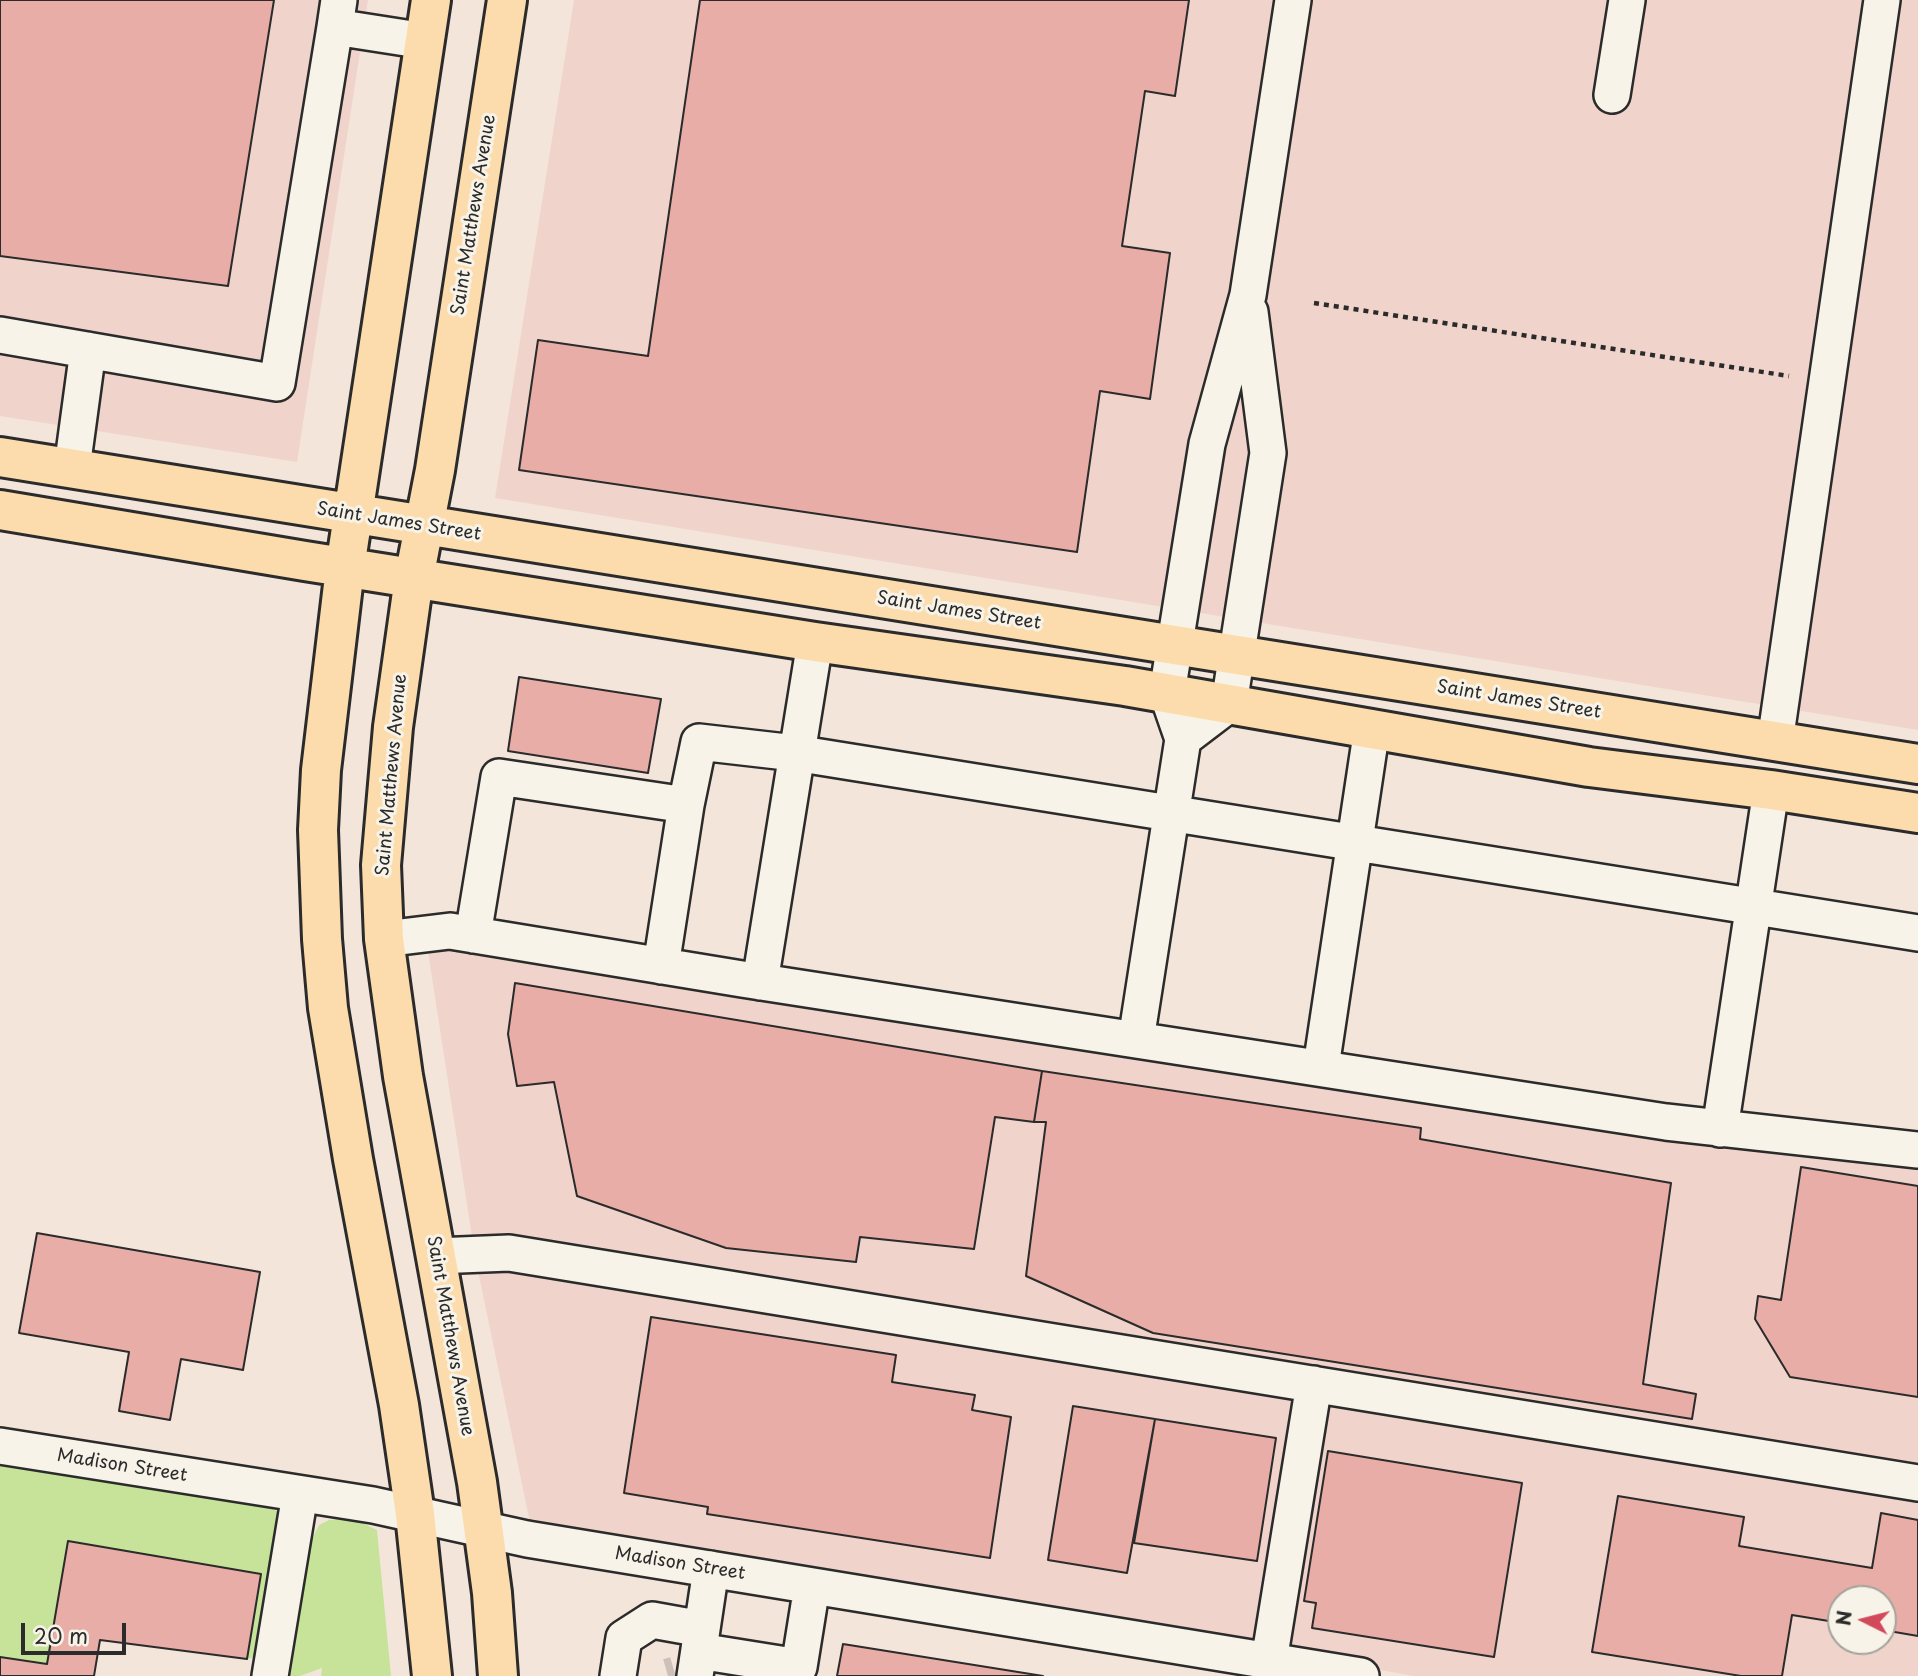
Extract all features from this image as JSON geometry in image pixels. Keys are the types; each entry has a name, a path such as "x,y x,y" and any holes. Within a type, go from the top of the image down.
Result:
{"main road":[{"path":"431,0 345,568 321,770 318,830 322,939 328,1008 400,1405 415,1514 432,1676"},
{"name":"Saint Matthews Avenue","path":"498,1676 484,1530 403,1076 384,939 381,865 393,727 414,578 435,470 507,0"},
{"name":"Saint James Street","path":"0,457 1918,764"},
{"path":"0,510 815,642 1167,693 1589,767 1771,790 1918,813"}],"street":[{"path":"1136,1040 1183,740 1167,693 1207,444 1248,295 1293,0"},
{"path":"1612,95 1627,0"},
{"path":"1775,742 1882,0"},
{"path":"0,335 277,383 337,14 425,41"},
{"path":"1183,740 1229,704 1268,453 1248,295"},
{"path":"72,468 88,350"},
{"path":"760,982 815,642"},
{"path":"1321,1067 1372,728"},
{"path":"661,966 685,805 699,742 795,753 1918,933"},
{"path":"473,935 499,777 685,805"},
{"path":"1720,1129 1771,790"},
{"path":"384,939 450,931 760,982 1666,1122 1918,1150"},
{"path":"435,1256 509,1253 1918,1483"},
{"path":"1269,1661 1314,1384"},
{"name":"Madison Street","path":"0,1446 415,1514 527,1539 1269,1661 1324,1673 1361,1676"},
{"path":"270,1676 300,1494"},
{"path":"693,1660 711,1569"},
{"path":"618,1676 624,1638 652,1620 693,1660 798,1672 812,1586"}],"path":[{"path":"1314,303 1789,376"}],"shaded area":[{"path":"0,0 368,0 297,462 0,416"},
{"path":"574,0 1918,0 1918,730 495,498"},
{"path":"426,939 1918,1157 1918,1479 474,1250"},
{"path":"476,1261 1918,1489 1918,1676 1413,1676 1120,1622 530,1523"}],"green space":[{"path":"0,1463 265,1506 277,1511 282,1516 261,1656 247,1659 260,1574 68,1541 47,1664 0,1657"},
{"path":"329,1520 356,1520 377,1530 391,1676 321,1676 322,1668 300,1676 289,1676 311,1541 319,1525"}],"building":[{"path":"0,0 274,0 228,286 0,256"},
{"path":"700,0 1189,0 1175,96 1145,91 1122,246 1170,253 1150,399 1100,391 1077,552 519,470 538,340 648,356"},
{"path":"519,677 661,699 648,773 508,751"},
{"path":"515,983 1042,1071 1034,1122 995,1117 974,1249 860,1237 856,1262 726,1248 577,1196 554,1082 517,1086 508,1034"},
{"path":"1042,1071 1421,1128 1420,1139 1671,1183 1643,1384 1696,1394 1692,1419 1153,1333 1026,1276 1046,1122 1034,1122"},
{"path":"1801,1167 1918,1186 1918,1397 1790,1377 1755,1319 1758,1296 1781,1300"},
{"path":"37,1233 260,1272 243,1370 181,1359 170,1420 119,1411 129,1352 19,1333"},
{"path":"651,1317 896,1355 892,1382 975,1395 972,1410 1011,1417 990,1558 707,1514 708,1507 624,1493"},
{"path":"1073,1406 1155,1419 1127,1573 1048,1560"},
{"path":"1155,1419 1276,1438 1257,1561 1134,1543"},
{"path":"1328,1451 1522,1483 1494,1657 1312,1628 1316,1603 1304,1601"},
{"path":"1618,1496 1744,1517 1739,1546 1872,1568 1881,1513 1918,1520 1918,1636 1897,1632 1897,1585 1827,1585 1827,1621 1792,1615 1782,1676 1741,1676 1592,1652"},
{"path":"68,1541 261,1574 247,1659 100,1640 94,1676 0,1676 0,1657 47,1664"},
{"path":"843,1644 1043,1676 837,1676"}],"tunnel":[{"path":"668,1676 675,1674"}]}
